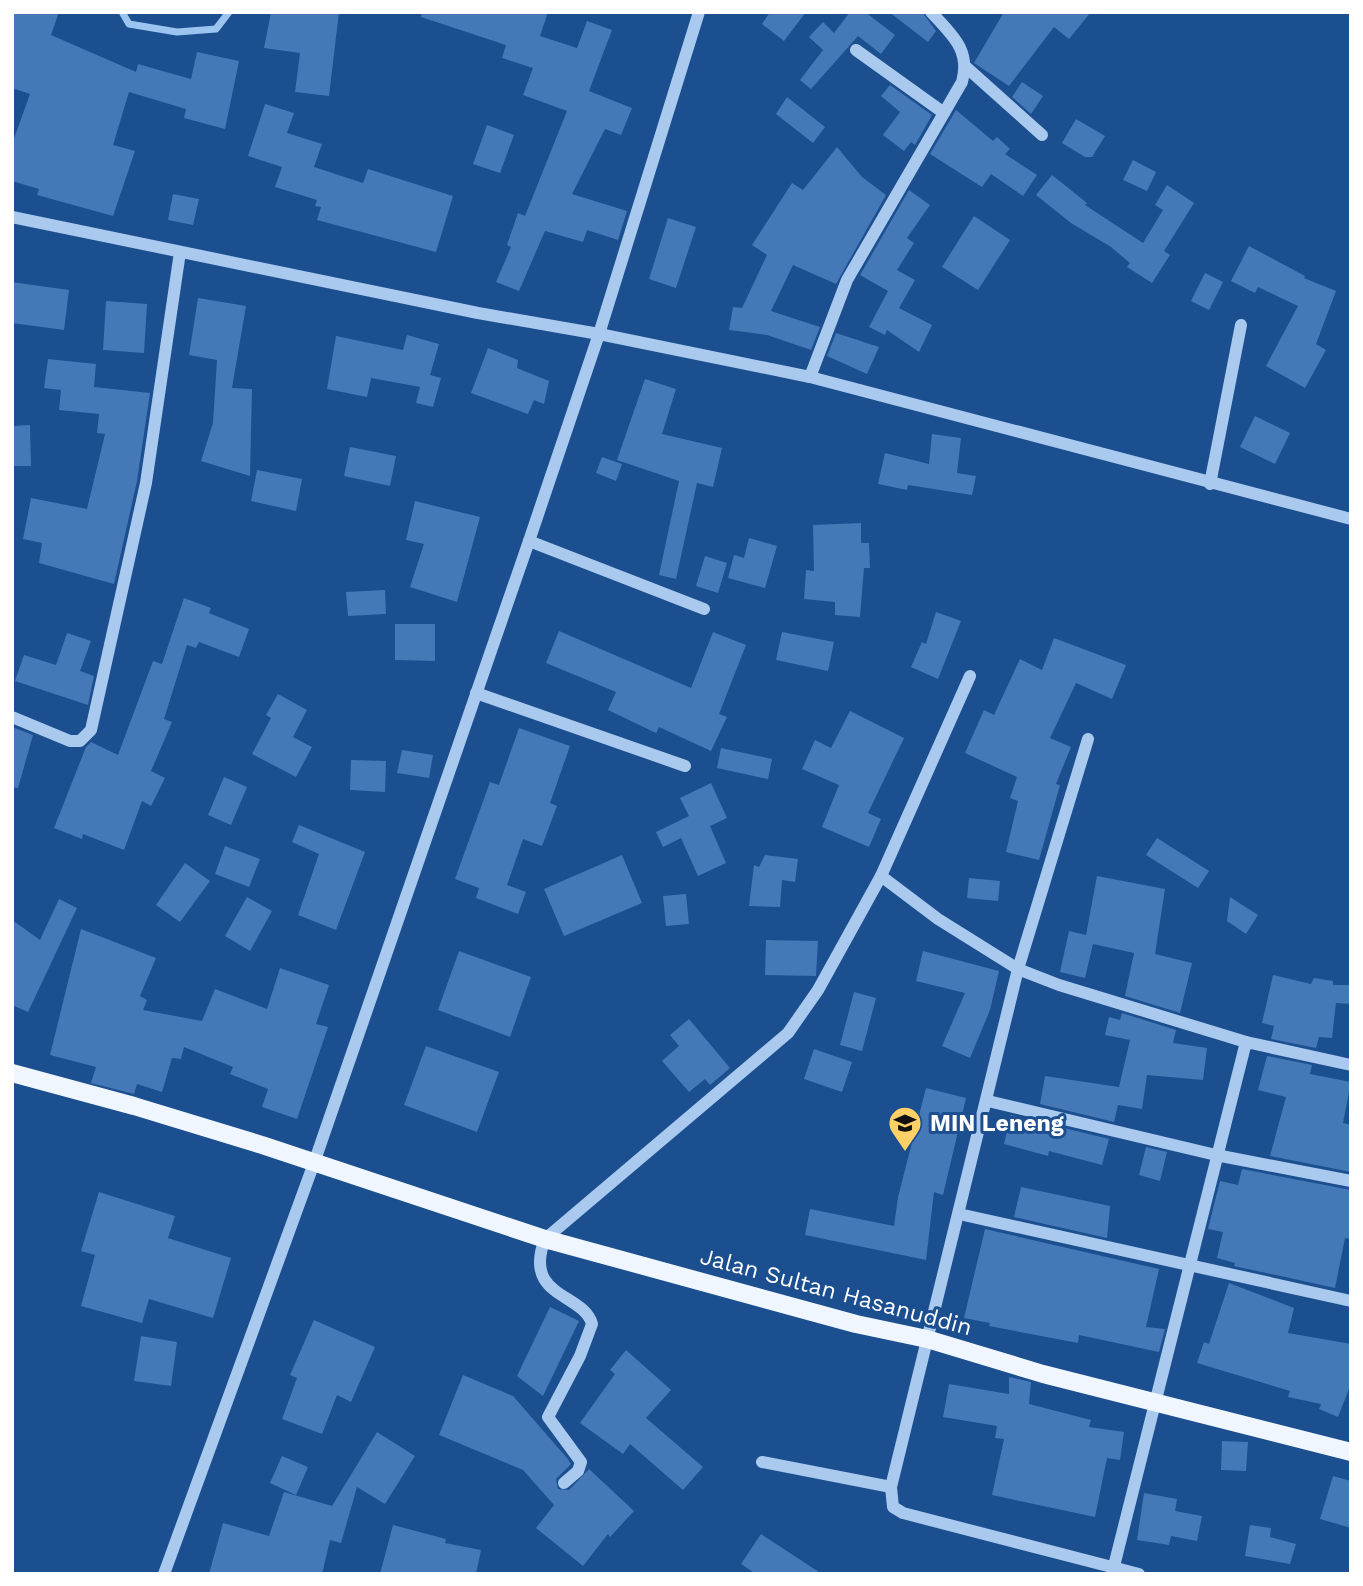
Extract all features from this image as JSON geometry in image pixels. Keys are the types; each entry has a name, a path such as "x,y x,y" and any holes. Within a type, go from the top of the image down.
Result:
{"main road":[{"name":"Jalan Sultan Hasanuddin","path":"12,1074 134,1105 545,1239 856,1324 927,1339 1043,1374 1351,1452"}],"street":[{"path":"165,1574 314,1163 529,541 599,334 699,12"},
{"path":"810,377 847,280 962,82 966,67 959,43 931,12"},
{"path":"856,50 944,113"},
{"path":"966,67 1042,135"},
{"path":"12,217 478,313 599,334 810,377 1351,519"},
{"path":"12,717 70,741 80,741 91,730 146,483 180,252"},
{"path":"1210,484 1241,325"},
{"path":"529,541 704,609"},
{"path":"564,1482 578,1471 581,1462 548,1417 580,1356 592,1324 584,1311 549,1286 540,1259 545,1239 788,1033 818,990 881,876 970,676"},
{"path":"476,693 685,766"},
{"path":"1088,739 1018,969 988,1101 891,1487 893,1507 903,1513 1113,1571 1139,1574"},
{"path":"881,876 938,919 1018,969 1059,985 1245,1042 1351,1065"},
{"path":"1113,1571 1154,1401 1192,1264 1245,1042"},
{"path":"988,1101 1216,1155 1351,1181"},
{"path":"959,1214 1351,1301"},
{"path":"762,1462 891,1487"}],"building":[{"path":"12,12 59,12 51,35 136,72 138,64 191,79 197,52 239,61 225,129 184,118 186,109 129,92 113,145 135,151 113,216 37,195 39,189 12,181 12,144 30,94 12,88"},
{"path":"271,12 339,12 329,96 295,92 300,53 264,48"},
{"path":"422,12 548,12 540,36 577,48 587,21 612,30 589,91 632,108 621,135 605,129 572,194 627,211 618,240 587,230 583,242 545,231 519,291 496,282 511,247 507,245 518,213 525,216 567,111 523,95 533,68 502,58 506,45 421,17"},
{"path":"770,12 806,12 784,41 762,24"},
{"path":"850,12 865,12 895,35 881,54 858,36 811,89 800,80 823,50 809,37 823,22 834,33"},
{"path":"889,12 922,12 936,31 928,42"},
{"path":"1004,12 1091,12 1069,39 1054,27 1009,86 974,63"},
{"path":"1022,82 1043,96 1031,114 1012,97"},
{"path":"890,85 932,115 915,145 911,142 904,151 883,135 900,112 881,96"},
{"path":"787,97 825,127 813,143 776,114"},
{"path":"265,104 294,113 287,133 322,144 314,167 363,183 368,169 453,196 436,252 317,220 321,207 315,206 317,200 275,187 282,167 248,156"},
{"path":"956,110 993,141 997,137 1010,149 1005,154 1037,175 1023,196 991,174 982,187 930,154"},
{"path":"1076,119 1105,136 1092,157 1085,157 1062,143"},
{"path":"487,125 514,135 500,173 473,164"},
{"path":"837,147 862,177 886,195 836,284 793,265 771,311 820,327 811,350 767,335 729,330 733,307 742,308 767,255 752,245 792,183 803,190"},
{"path":"1133,160 1156,172 1147,191 1123,180"},
{"path":"1052,175 1087,203 1085,205 1143,243 1163,210 1155,205 1167,185 1194,203 1164,251 1170,255 1152,283 1127,267 1130,263 1111,247 1071,223 1036,195"},
{"path":"909,190 930,205 907,238 914,243 897,270 915,280 899,308 932,325 919,352 887,330 885,335 869,327 888,291 860,275"},
{"path":"173,194 199,199 193,225 168,220"},
{"path":"974,216 1010,240 978,290 942,267"},
{"path":"668,218 696,227 676,288 649,279"},
{"path":"1249,246 1305,276 1304,278 1336,291 1316,344 1326,350 1305,388 1266,366 1298,306 1258,287 1255,293 1231,281"},
{"path":"1205,273 1223,282 1209,310 1191,301"},
{"path":"12,282 69,290 64,330 12,323"},
{"path":"198,298 246,306 232,388 252,389 250,476 201,461 213,423 217,360 189,355"},
{"path":"106,301 147,304 144,353 103,350"},
{"path":"836,333 879,347 867,374 827,356"},
{"path":"407,335 439,344 430,375 441,378 433,407 416,403 420,387 371,378 367,397 327,389 336,336 403,350"},
{"path":"488,348 518,360 517,368 549,381 544,404 534,400 528,414 471,393"},
{"path":"48,359 96,364 94,387 150,393 137,481 114,584 39,563 42,543 23,539 31,498 87,509 105,434 97,433 99,414 59,410 61,390 44,388"},
{"path":"645,379 676,389 662,434 722,448 713,487 697,483 676,579 659,575 679,481 617,460"},
{"path":"1255,416 1290,433 1275,464 1240,447"},
{"path":"30,425 31,466 12,466 12,426"},
{"path":"932,434 961,438 957,473 976,476 972,495 908,485 907,490 878,484 885,453 929,464"},
{"path":"350,447 396,456 390,486 344,476"},
{"path":"602,457 622,464 616,481 596,473"},
{"path":"257,470 302,479 296,511 251,501"},
{"path":"415,501 480,517 457,602 410,587 424,544 406,540"},
{"path":"861,523 861,543 869,543 870,568 864,568 860,617 835,615 835,602 804,599 806,570 814,571 813,525"},
{"path":"749,538 777,546 765,588 728,578 734,555 744,558"},
{"path":"705,556 727,563 718,593 696,586"},
{"path":"385,590 386,614 348,616 346,592"},
{"path":"184,598 211,608 209,613 249,629 239,657 199,642 196,648 187,645 164,719 172,722 151,771 165,778 151,806 142,801 124,850 83,834 82,839 54,828 86,747 91,742 118,755 153,661 162,664"},
{"path":"936,612 961,621 938,679 911,667 922,642 926,644"},
{"path":"395,624 435,624 435,661 395,660"},
{"path":"559,631 691,688 713,632 746,645 719,714 727,717 711,751 659,727 656,733 608,710 616,692 546,663"},
{"path":"782,632 834,642 828,671 776,660"},
{"path":"67,633 91,641 80,671 94,676 88,705 15,681 24,655 56,665"},
{"path":"1054,638 1126,665 1112,699 1076,683 1050,738 1071,747 1056,784 1060,785 1039,860 1006,852 1018,801 1010,798 1017,777 965,753 984,710 994,715 1020,659 1042,670"},
{"path":"278,694 307,710 293,737 312,747 296,777 252,754 271,718 266,715"},
{"path":"850,711 904,738 868,813 881,819 869,847 822,827 839,785 802,769 815,740 831,748"},
{"path":"12,727 33,735 18,788 12,787"},
{"path":"519,728 570,746 550,803 557,806 542,846 523,839 507,885 526,892 518,914 476,898 479,888 455,879 490,782 499,785"},
{"path":"721,748 772,759 768,779 717,768"},
{"path":"402,750 433,755 429,778 397,773"},
{"path":"351,760 386,761 385,792 350,790"},
{"path":"224,777 247,787 231,825 208,815"},
{"path":"711,783 727,818 710,826 726,863 698,876 681,838 663,847 656,832 689,816 680,798"},
{"path":"299,825 365,852 336,930 298,915 319,854 292,842"},
{"path":"1157,838 1209,871 1198,888 1146,855"},
{"path":"225,846 260,859 249,887 215,874"},
{"path":"622,855 642,903 564,936 544,889"},
{"path":"765,855 798,859 795,882 782,880 780,907 749,906 754,865 759,867"},
{"path":"185,863 210,881 180,922 156,905"},
{"path":"1097,876 1165,889 1155,954 1192,963 1180,1013 1125,996 1134,953 1093,944 1085,978 1060,972 1069,931 1086,935"},
{"path":"969,878 1000,881 998,901 967,898"},
{"path":"686,894 689,924 666,926 663,896"},
{"path":"247,897 272,911 250,951 225,936"},
{"path":"1230,897 1258,915 1246,934 1227,921"},
{"path":"59,899 77,908 28,1012 12,1005 12,920 40,940"},
{"path":"81,929 156,958 140,996 147,1000 143,1010 202,1021 215,989 267,1009 280,968 329,985 316,1024 328,1027 297,1119 262,1107 268,1089 230,1074 233,1067 184,1047 181,1059 172,1058 162,1092 137,1084 134,1094 91,1083 96,1067 50,1055"},
{"path":"766,940 818,941 816,976 765,975"},
{"path":"459,951 531,977 510,1037 438,1010"},
{"path":"923,951 999,971 990,1010 970,1058 942,1046 965,993 916,981"},
{"path":"1273,975 1311,984 1314,978 1333,981 1333,985 1351,985 1351,1004 1336,1003 1332,1038 1319,1037 1316,1048 1271,1039 1274,1026 1262,1023"},
{"path":"854,992 876,998 862,1051 840,1045"},
{"path":"1122,1013 1176,1030 1173,1043 1207,1048 1203,1080 1147,1075 1142,1109 1118,1105 1114,1122 1040,1104 1045,1076 1119,1087 1130,1040 1105,1035 1109,1017 1120,1020"},
{"path":"689,1019 730,1068 710,1085 705,1079 689,1092 662,1061 679,1046 670,1035"},
{"path":"426,1046 499,1072 477,1132 404,1105"},
{"path":"814,1049 852,1062 842,1092 804,1079"},
{"path":"1267,1056 1312,1065 1310,1074 1351,1082 1343,1123 1351,1125 1351,1172 1270,1156 1286,1097 1258,1090"},
{"path":"926,1088 966,1098 943,1195 934,1192 926,1260 805,1235 810,1209 894,1226 898,1197"},
{"path":"1011,1115 1109,1139 1102,1165 1049,1151 1048,1156 1004,1144"},
{"path":"1146,1147 1167,1152 1160,1181 1139,1175"},
{"path":"1242,1169 1351,1190 1351,1239 1345,1238 1335,1288 1234,1266 1235,1263 1217,1258 1223,1232 1208,1229 1220,1181 1238,1185"},
{"path":"1021,1187 1110,1206 1107,1238 1014,1217"},
{"path":"99,1192 175,1216 168,1238 231,1258 213,1318 149,1299 142,1323 81,1306 95,1255 81,1251"},
{"path":"985,1229 1159,1269 1146,1327 1165,1329 1159,1352 1079,1335 1078,1343 989,1326 990,1323 964,1318"},
{"path":"1229,1283 1294,1308 1288,1333 1351,1344 1351,1384 1338,1417 1319,1409 1321,1404 1288,1397 1290,1391 1197,1363 1204,1342 1209,1344"},
{"path":"550,1307 579,1321 543,1396 517,1376"},
{"path":"314,1320 375,1347 351,1402 337,1395 322,1434 282,1419 297,1378 290,1375"},
{"path":"141,1336 177,1342 171,1386 134,1381"},
{"path":"626,1350 671,1390 646,1418 703,1467 683,1490 630,1444 623,1454 580,1423 615,1374 610,1370"},
{"path":"463,1375 513,1396 567,1458 571,1464 556,1479 558,1489 569,1490 589,1469 634,1511 610,1537 608,1534 583,1566 536,1528 554,1505 523,1470 439,1435"},
{"path":"1009,1377 1031,1382 1029,1404 1091,1420 1089,1427 1124,1432 1120,1460 1107,1458 1095,1517 992,1495 1004,1439 995,1438 997,1426 943,1417 949,1384 1009,1394"},
{"path":"377,1432 415,1456 385,1504 357,1487 341,1543 330,1540 322,1574 209,1574 223,1523 269,1536 284,1492 332,1506"},
{"path":"1222,1441 1248,1442 1246,1471 1221,1470"},
{"path":"282,1456 308,1467 296,1495 270,1483"},
{"path":"1333,1476 1351,1481 1351,1528 1320,1519"},
{"path":"1144,1493 1177,1499 1175,1511 1202,1516 1197,1541 1171,1536 1169,1545 1137,1540"},
{"path":"393,1525 446,1539 445,1543 481,1550 476,1574 380,1574"},
{"path":"1250,1525 1271,1528 1270,1537 1296,1544 1290,1564 1245,1556"},
{"path":"761,1534 822,1574 756,1574 741,1564"}],"waterway":[{"path":"122,12 129,24 177,32 216,29 229,12"}],"place":[{"name":"MIN Leneng","path":"905,1153"}]}
